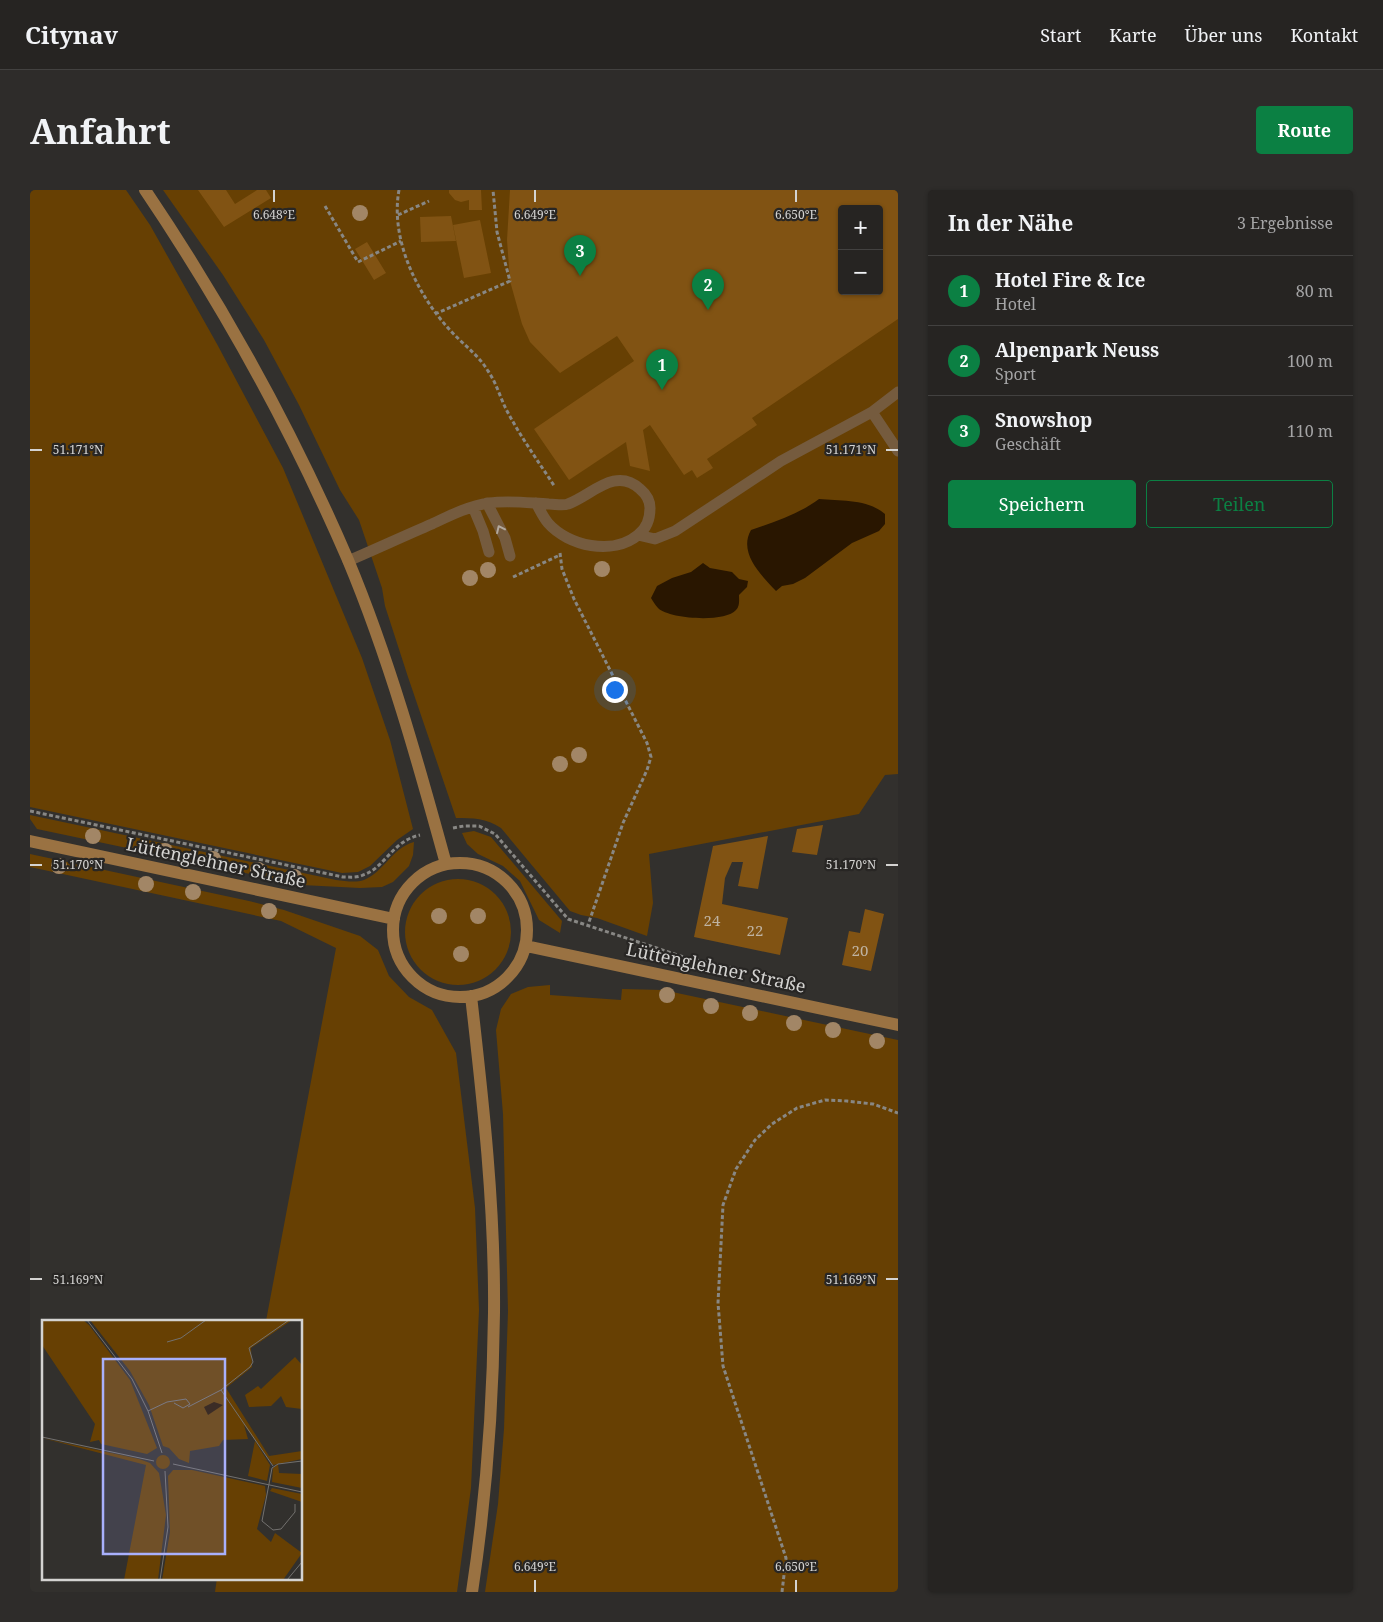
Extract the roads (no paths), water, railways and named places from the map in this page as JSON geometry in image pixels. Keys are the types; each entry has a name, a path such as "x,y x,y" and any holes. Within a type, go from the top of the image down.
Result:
{"main road":[{"path":"145,190 184,248 235,334 278,413 318,493 348,561 395,690 446,864"},
{"name":"Lüttenglehner Straße","path":"30,841 394,919"},
{"path":"446,864 473,864 497,874 508,882 516,892 526,917 528,931 522,958 507,979 484,993 458,997 445,995 427,987 412,976 398,955 394,943 394,919 401,900 413,883 424,874 446,864"},
{"name":"Lüttenglehner Straße","path":"526,946 898,1025"},
{"path":"471,996 483,1106 490,1204 494,1311 490,1419 484,1496 472,1592"}],"lane":[{"path":"638,535 655,539 675,531 781,461 872,412 898,392"},
{"path":"872,412 898,451"},
{"path":"348,561 472,507 487,503 512,501 567,505 606,483 620,480 635,484 646,494 650,506 646,525 638,535 613,546 598,546 581,544 561,535 548,523 536,503"},
{"path":"487,503 505,538 510,556"},
{"path":"472,507 484,531 490,552"}],"place":[{"name":"Snowshop","path":"580,276"},
{"name":"Alpenpark Neuss","path":"708,310"},
{"name":"Hotel Fire & Ice","path":"662,390"}]}
